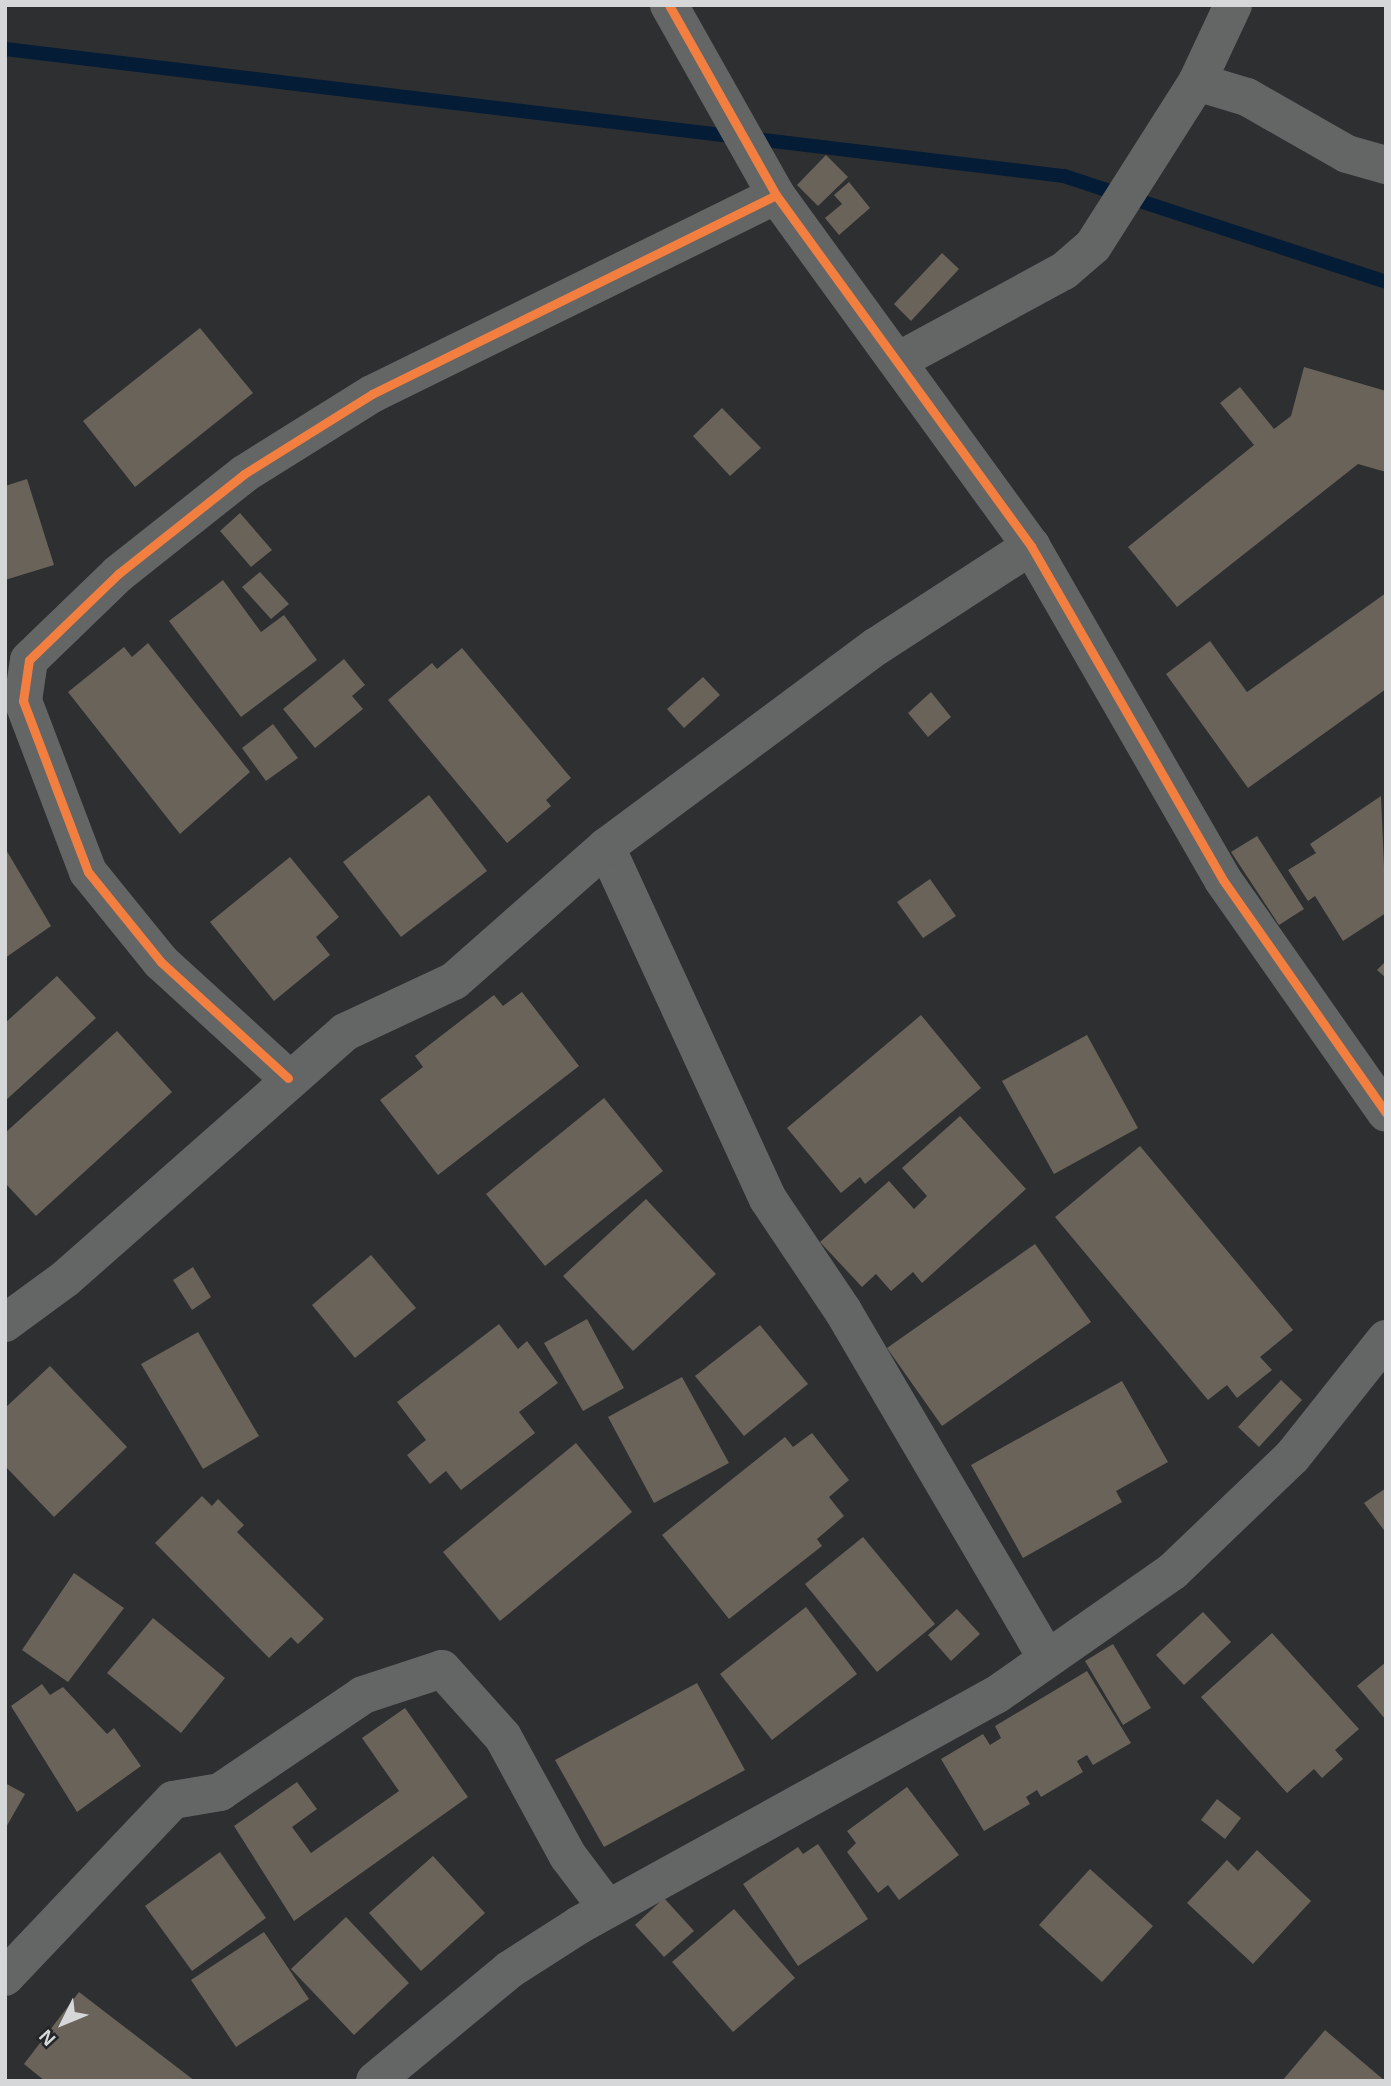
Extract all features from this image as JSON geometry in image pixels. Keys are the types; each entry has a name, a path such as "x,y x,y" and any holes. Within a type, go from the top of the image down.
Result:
{"street":[{"path":"669,5 703,75 776,195 1031,546 1223,880 1386,1113"},
{"path":"898,361 1064,271 1101,234 1198,82 1233,5"},
{"path":"1198,82 1247,97 1347,154 1386,165"},
{"path":"288,1078 161,962 88,872 23,701 29,660 118,575 244,474 372,394 776,195"},
{"path":"5,1324 65,1279 288,1078 345,1032 454,981 606,847 877,646 1031,546"},
{"path":"606,847 768,1199 843,1311 1047,1659"},
{"path":"375,2081 509,1970 608,1909 996,1695 1047,1659 1222,1529 1292,1457 1386,1339"},
{"path":"5,1977 173,1800 220,1793 363,1695 442,1669 503,1737 568,1856 608,1909"}],"building":[{"path":"826,155 848,177 818,206 797,185"},
{"path":"849,182 870,208 839,235 825,218 842,204 834,195"},
{"path":"942,253 959,269 911,321 894,304"},
{"path":"200,328 253,393 135,487 83,421"},
{"path":"1304,367 1386,391 1386,472 1358,464 1177,607 1128,547 1254,445 1220,403 1240,387 1274,429 1291,416"},
{"path":"722,408 761,448 730,476 693,436"},
{"path":"27,479 54,565 5,580 5,486"},
{"path":"240,513 272,550 251,567 220,531"},
{"path":"260,572 289,604 271,619 242,587"},
{"path":"223,580 261,632 284,615 317,660 241,717 169,621"},
{"path":"1386,593 1386,689 1248,788 1166,674 1210,641 1247,692"},
{"path":"148,643 250,772 180,834 68,692 124,647 132,657"},
{"path":"462,648 571,778 546,800 551,806 507,843 388,700 432,663 437,669"},
{"path":"344,659 365,685 352,696 363,709 315,748 283,709"},
{"path":"703,677 720,695 684,728 667,709"},
{"path":"931,692 951,717 928,737 908,713"},
{"path":"273,724 298,758 266,781 242,748"},
{"path":"429,795 487,871 401,937 343,862"},
{"path":"1381,796 1386,913 1343,941 1315,896 1308,901 1288,870 1316,853 1310,844"},
{"path":"1257,836 1304,909 1279,925 1231,852"},
{"path":"5,848 51,926 5,958"},
{"path":"290,857 339,917 316,937 330,955 274,1001 210,922"},
{"path":"930,879 956,916 923,938 897,902"},
{"path":"1386,961 1386,978 1377,970"},
{"path":"57,976 96,1018 5,1101 5,1023"},
{"path":"522,992 579,1066 438,1175 380,1100 423,1067 415,1056 494,995 503,1006"},
{"path":"921,1015 981,1088 865,1184 860,1177 841,1193 787,1128"},
{"path":"117,1031 172,1092 36,1216 5,1183 5,1133"},
{"path":"1087,1035 1138,1128 1054,1174 1002,1081"},
{"path":"604,1098 663,1171 545,1266 486,1194"},
{"path":"960,1116 1026,1189 922,1283 913,1272 891,1291 876,1274 862,1287 820,1242 889,1181 914,1209 927,1196 902,1168"},
{"path":"1140,1146 1293,1330 1260,1357 1272,1370 1237,1398 1227,1385 1208,1400 1055,1217"},
{"path":"646,1199 716,1274 633,1351 563,1276"},
{"path":"1035,1244 1091,1322 942,1426 887,1348"},
{"path":"371,1255 416,1308 355,1358 312,1305"},
{"path":"193,1267 211,1297 192,1310 173,1280"},
{"path":"587,1319 624,1388 583,1411 544,1343"},
{"path":"499,1324 518,1349 527,1341 558,1383 519,1412 535,1433 461,1490 446,1471 430,1484 407,1455 426,1440 397,1402"},
{"path":"760,1325 808,1384 744,1436 695,1376"},
{"path":"198,1332 259,1436 203,1469 141,1364"},
{"path":"50,1366 127,1447 54,1517 5,1466 5,1408"},
{"path":"682,1377 729,1463 654,1503 608,1417"},
{"path":"1281,1380 1302,1400 1259,1447 1238,1427"},
{"path":"1122,1381 1168,1462 1116,1491 1122,1502 1023,1558 971,1465"},
{"path":"812,1433 849,1480 829,1497 844,1516 817,1539 822,1546 729,1619 662,1535 785,1437 793,1447"},
{"path":"576,1443 632,1512 500,1621 443,1552"},
{"path":"1386,1488 1386,1533 1364,1503"},
{"path":"202,1496 212,1506 218,1499 244,1525 237,1532 324,1619 298,1644 291,1637 269,1658 155,1543"},
{"path":"863,1537 935,1624 877,1672 805,1584"},
{"path":"74,1573 124,1608 68,1682 22,1650"},
{"path":"806,1607 857,1674 772,1740 720,1674"},
{"path":"957,1609 980,1634 951,1661 928,1635"},
{"path":"1203,1612 1231,1642 1184,1685 1156,1655"},
{"path":"153,1618 225,1678 181,1733 107,1673"},
{"path":"1272,1633 1359,1729 1335,1750 1343,1759 1322,1778 1314,1769 1287,1793 1201,1697"},
{"path":"1113,1644 1151,1708 1123,1725 1085,1661"},
{"path":"1386,1662 1386,1720 1357,1686"},
{"path":"1087,1671 1131,1743 1093,1765 1087,1755 1077,1761 1083,1772 1041,1797 1037,1790 1026,1797 1030,1804 984,1831 941,1759 983,1734 990,1745 1001,1738 995,1726"},
{"path":"697,1683 745,1770 604,1847 555,1760"},
{"path":"42,1684 50,1695 63,1687 107,1734 114,1728 141,1766 77,1812 11,1706"},
{"path":"405,1708 468,1797 294,1921 234,1826 297,1782 317,1809 292,1827 311,1853 399,1791 362,1738"},
{"path":"5,1783 25,1794 5,1829"},
{"path":"907,1787 959,1855 899,1900 888,1885 878,1893 847,1852 856,1843 847,1831"},
{"path":"1217,1799 1241,1818 1225,1839 1201,1820"},
{"path":"818,1844 868,1919 798,1966 743,1884 798,1847 803,1854"},
{"path":"1257,1850 1311,1901 1253,1964 1187,1903 1227,1860 1238,1871"},
{"path":"220,1852 266,1918 192,1971 145,1906"},
{"path":"433,1856 485,1913 421,1971 369,1913"},
{"path":"1090,1869 1153,1926 1102,1982 1039,1925"},
{"path":"664,1898 694,1931 664,1957 635,1925"},
{"path":"734,1909 795,1978 733,2032 672,1962"},
{"path":"346,1917 409,1983 354,2035 291,1969"},
{"path":"264,1932 309,1999 236,2047 191,1980"},
{"path":"79,1992 195,2081 45,2081 24,2064"},
{"path":"1325,2030 1385,2081 1282,2081"}],"waterway":[{"path":"5,49 1064,176 1386,282"}],"cycle path":[{"path":"669,5 776,195 1031,546 1223,880 1386,1113"},
{"path":"288,1078 161,962 88,872 23,701 29,660 118,574 244,474 372,394 776,195"}]}
